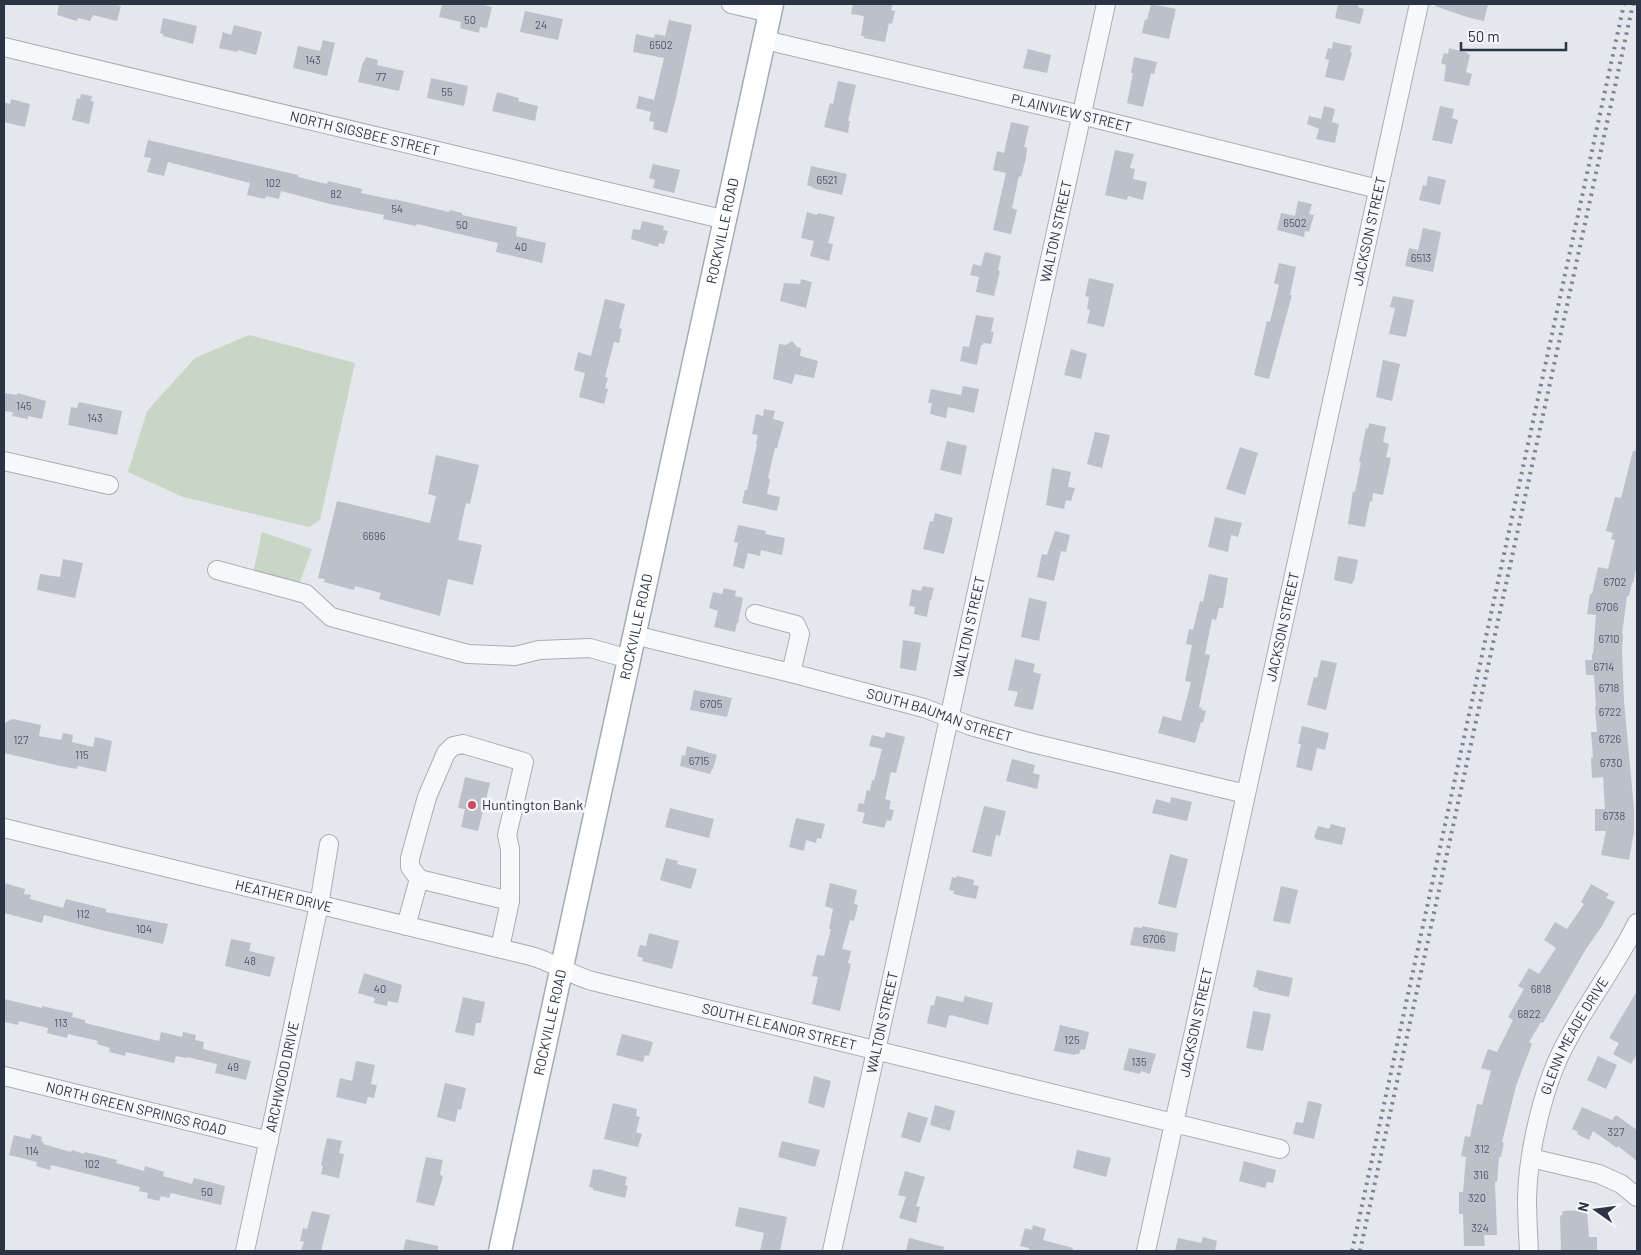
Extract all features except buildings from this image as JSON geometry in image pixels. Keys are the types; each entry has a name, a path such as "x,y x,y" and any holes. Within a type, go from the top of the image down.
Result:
{"main road":[{"name":"ROCKVILLE ROAD","path":"500,1251 771,8"}],"street":[{"path":"731,4 771,8"},
{"name":"WALTON STREET","path":"832,1251 1106,4"},
{"name":"JACKSON STREET","path":"1146,1251 1419,4"},
{"name":"PLAINVIEW STREET","path":"765,40 1081,115 1378,189"},
{"name":"NORTH SIGSBEE STREET","path":"4,48 726,220"},
{"path":"4,460 110,485"},
{"path":"217,570 306,594 331,617 468,654 515,656 539,650 590,648 628,658"},
{"path":"755,614 796,625 800,634 791,673"},
{"name":"SOUTH BAUMAN STREET","path":"634,635 924,708 971,726 1032,743 1246,794"},
{"path":"500,948 510,901 510,849 507,835 524,762 463,744 453,746 446,753 427,797 410,858 410,867 419,879 510,901"},
{"name":"HEATHER DRIVE","path":"4,828 540,958 562,970"},
{"name":"ARCHWOOD DRIVE","path":"245,1251 319,904 329,844"},
{"path":"406,926 419,879"},
{"name":"GLENN MEADE DRIVE","path":"1529,1251 1528,1198 1531,1158 1547,1089 1563,1048 1637,923"},
{"name":"SOUTH ELEANOR STREET","path":"562,970 592,981 1280,1149"},
{"name":"NORTH GREEN SPRINGS ROAD","path":"4,1076 269,1141"},
{"path":"1531,1158 1599,1174 1621,1184 1637,1196"}],"green space":[{"path":"249,335 355,363 320,520 309,527 183,497 128,472 147,411 195,358"},
{"path":"262,532 312,549 299,584 253,573"}],"railway":[{"path":"1352,1251 1624,4"},
{"path":"1360,1251 1633,4"}],"place":[{"name":"Huntington Bank","path":"472,805"}]}
